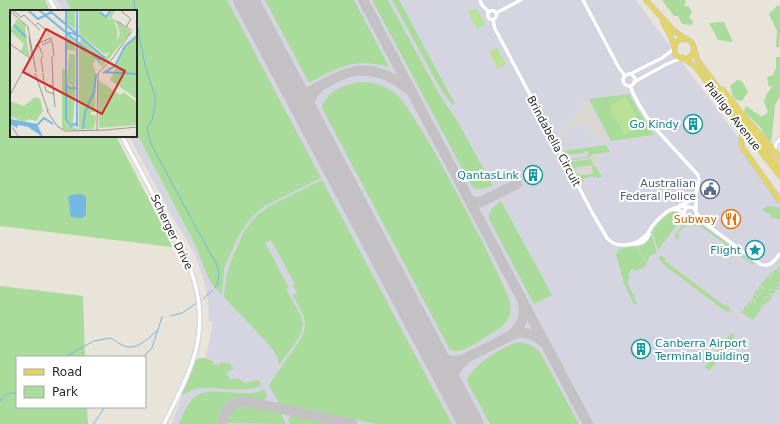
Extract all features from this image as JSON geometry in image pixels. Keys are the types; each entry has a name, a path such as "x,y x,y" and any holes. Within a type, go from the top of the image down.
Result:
{"main road":[{"path":"646,0 674,31 691,41 694,48 693,54 687,58 682,58 676,54 669,32 659,15"},
{"path":"675,48 679,41 686,39"},
{"name":"Pialligo Avenue","path":"694,48 700,63 780,168"},
{"name":"Pialligo Avenue","path":"682,58 697,69 780,176"},
{"path":"713,81 723,90 780,157"},
{"path":"742,127 740,139 742,146 780,201"}],"street":[{"path":"50,0 55,10"},
{"path":"480,0 482,5 489,12 492,11 496,13 521,0"},
{"path":"583,0 624,76 624,83 626,86 630,86 644,114 650,123 697,173 699,179 696,212 694,217 691,219"},
{"path":"489,12 488,17 493,20 496,18 496,13"},
{"name":"Brindabella Circuit","path":"493,20 495,29 610,242 618,245 638,244 643,242 649,236 654,224 670,210"},
{"path":"624,76 662,58 675,48"},
{"path":"630,86 634,82 667,64 682,58"},
{"path":"630,74 633,77 634,82"},
{"name":"Scherger Drive","path":"123,137 181,248 191,270 199,299 199,327 195,354 164,424"},
{"path":"774,151 776,144 780,139"},
{"path":"684,214 685,210 693,204 697,192"},
{"path":"670,210 678,205 689,202 697,192"},
{"path":"670,210 683,206 693,208 703,222 764,266 769,265 780,254"},
{"path":"670,210 677,210 684,214 686,218 703,222"}],"shaded area":[{"path":"56,0 636,0 780,194 780,424 172,424 182,396 191,390 203,364 213,322 209,321 206,289 194,253 169,211 130,137 137,137 137,10 61,10"},
{"path":"582,100 587,100 610,144 604,145 599,138 594,138 594,134 579,121 559,142 556,137 584,106"},
{"path":"610,152 611,154 596,158 599,163 596,164 601,173 595,166 591,166 593,171 592,174 578,175 575,168 594,165 591,159 569,161 591,158 591,155"}],"green space":[{"path":"0,0 45,0 50,10 10,10 10,137 117,137 172,247 0,226"},
{"path":"66,0 227,0 321,178 265,206 249,220 238,237 224,269 221,294 212,284 207,275 195,244 137,134 137,10 71,10"},
{"path":"265,0 354,0 389,67 376,64 356,63 338,68 309,83"},
{"path":"372,0 388,0 439,94 458,122 493,186 477,189 470,183"},
{"path":"392,0 399,0 455,104 453,105 436,81"},
{"path":"662,0 685,0 684,6 689,7 692,12 689,17 693,22 692,25 682,24 678,16 674,16"},
{"path":"777,6 780,6 779,48 776,47 777,31 769,14"},
{"path":"476,8 485,24 477,29 468,12"},
{"path":"724,22 733,42 718,40 709,23"},
{"path":"497,48 506,64 498,69 489,52"},
{"path":"776,57 780,57 780,97 775,105 771,142 760,127 744,111 746,106 762,117 768,112 764,102 766,95 772,87 768,85 767,77 773,75 776,68"},
{"path":"737,80 742,81 748,92 742,101 736,100 730,86"},
{"path":"359,82 385,87 398,96 406,106 446,174 493,263 507,293 510,308 509,317 503,325 474,345 458,351 450,350 322,108 327,97 331,93 342,87"},
{"path":"629,94 654,135 611,141 589,99"},
{"path":"626,96 641,126 624,135 609,106"},
{"path":"606,145 610,152 569,161 571,159 586,157 589,153 585,151 583,153 566,155 564,151"},
{"path":"591,159 595,165 602,177 593,178 593,176 583,179 584,182 580,183 569,163","holes":["595,165 591,166 593,171 592,174 578,175 575,169 577,167"]},
{"path":"322,180 452,424 376,424 281,404 269,385 302,337 304,331 304,316 294,298 294,295 297,293 292,286 295,284 271,240 265,243 289,288 286,289 301,316 303,325 298,339 279,365 277,356 270,346 224,297 227,272 229,270 228,268 244,231 258,214 272,205"},
{"path":"501,201 552,295 534,304 489,219 491,211"},
{"path":"769,206 780,208 780,221 776,218 772,218 770,214 763,211 764,208"},
{"path":"674,211 682,214 680,221 658,250 652,232 664,217"},
{"path":"692,221 700,223 754,263 753,265 698,224 696,226 690,225 685,227 678,235 680,236 677,239 675,238 675,235 682,226"},
{"path":"651,233 657,252 649,257 647,263 638,247 646,242"},
{"path":"637,246 647,265 637,271 632,269 628,274 630,276 628,281 629,287 635,297 634,299 637,302 634,305 624,283 616,254 620,249"},
{"path":"660,255 666,259 665,261 731,309 728,312 724,310 663,264 659,259"},
{"path":"779,266 780,282 774,282 780,283 779,287 773,286 779,288 777,290 769,289 776,291 774,294 768,293 773,295 771,298 763,296 771,299 768,302 762,300 767,302 764,305 757,304 763,306 760,309 756,308 761,310 759,313 752,311 758,314 756,317 750,316 755,317 753,320 741,312 744,309 747,313 744,308 746,305 750,311 747,304 749,301 752,305 752,298 756,303 753,297 755,293 757,298 758,297 755,292 757,289 762,295 758,288 760,285 764,290 761,284 763,281 767,288 764,280 766,278 769,283 766,277 769,275 773,281 770,274 772,272 775,275 773,271 776,269 779,273 777,268"},
{"path":"0,286 83,296 85,356 16,356 16,408 87,408 88,424 0,424"},
{"path":"731,333 735,336 710,370 707,369 705,367"},
{"path":"520,342 531,345 540,352 579,424 490,424 467,382 469,376 489,357 506,347"},
{"path":"200,358 213,361 213,364 219,365 222,362 230,364 234,369 226,372 230,380 239,378 241,381 248,383 258,380 261,385 255,388 239,390 202,388 195,389 181,396 196,360"},
{"path":"264,389 267,396 264,400 250,397 239,397 229,401 222,409 217,424 179,424 190,403 195,397 201,394 208,392 252,393"},
{"path":"240,405 280,412 286,424 226,423 230,412"},
{"path":"292,415 338,424 290,424 288,419"}],"water":[{"path":"82,194 86,197 86,215 82,218 71,217 68,197 70,195"}],"waterway":[{"path":"134,0 135,10"},
{"path":"137,23 145,65 155,96 155,106 152,120 147,128 151,144 216,263 219,273 218,282 215,288"},
{"path":"203,299 213,290"},
{"path":"170,316 182,313 195,304"},
{"path":"144,356 152,348 163,317"},
{"path":"67,356 94,341 111,338 127,347 137,346 158,330"},
{"path":"0,401 7,394 16,393"},
{"path":"94,424 104,408"}],"taxiway":[{"path":"363,0 588,424"},
{"path":"298,98 344,74 359,71 382,74 396,80 408,89"},
{"path":"310,121 308,112 310,99 318,89"},
{"path":"467,197 474,202 481,202 517,184"},
{"path":"511,335 518,329 522,321 524,313 523,304"},
{"path":"432,351 443,359 453,361 462,360 516,333 531,334 543,342"},
{"path":"456,395 454,375 458,367 466,359"},
{"path":"222,424 229,408 236,403 245,401 353,424"}],"runway":[{"path":"246,0 471,424"}],"place":[{"name":"Go Kindy","path":"693,124"},
{"name":"QantasLink","path":"533,175"},
{"name":"Australian Federal Police","path":"710,189"},
{"name":"Subway","path":"731,219"},
{"name":"Flight","path":"755,250"},
{"name":"Canberra Airport Terminal Building","path":"641,349"}]}
